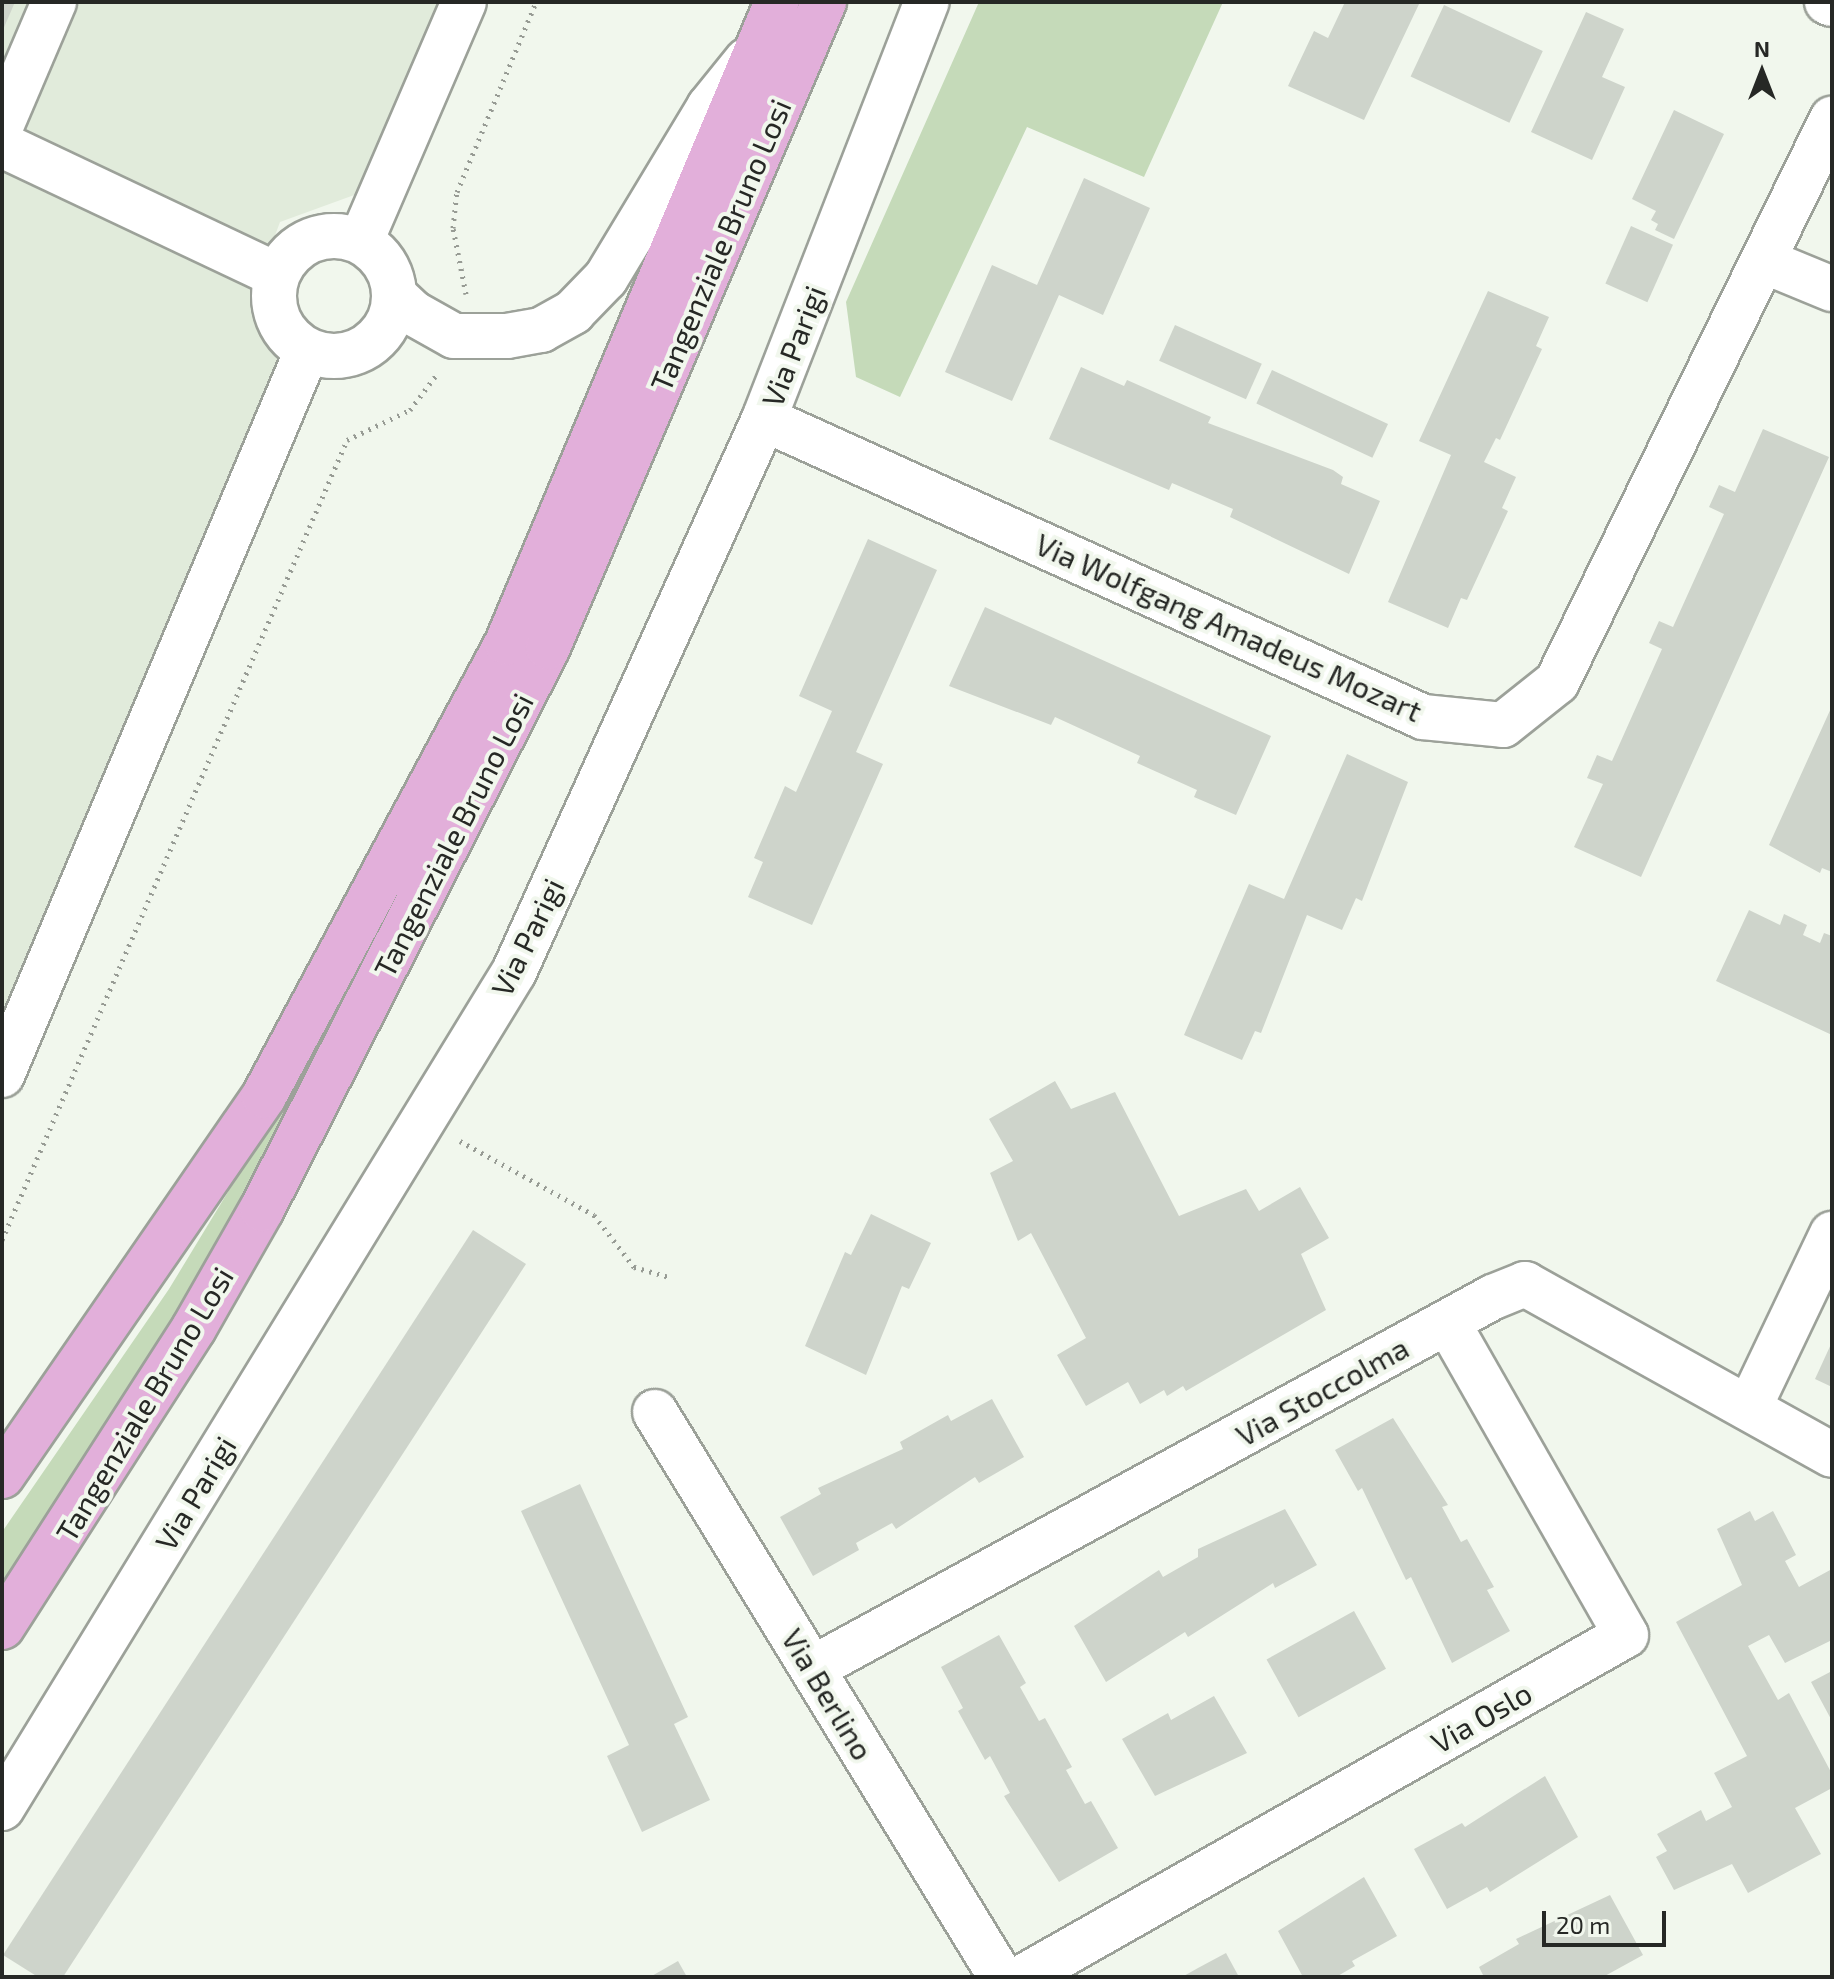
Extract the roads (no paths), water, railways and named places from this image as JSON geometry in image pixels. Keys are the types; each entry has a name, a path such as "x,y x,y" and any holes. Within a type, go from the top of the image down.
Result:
{"main road":[{"name":"Tangenziale Bruno Losi","path":"2,1476 264,1096 507,643 777,2"},
{"name":"Tangenziale Bruno Losi","path":"2,1627 178,1354 254,1222 499,745 548,647 824,2"}],"street":[{"path":"2,124 54,2"},
{"path":"361,241 464,2"},
{"name":"Via Parigi","path":"2,1808 514,972 764,419 927,2"},
{"path":"394,295 413,313 454,336 518,334 573,312 606,278 709,107 757,48"},
{"name":"Via Wolfgang Amadeus Mozart","path":"764,419 1423,717 1503,725 1557,682 1832,119"},
{"path":"2,145 277,275"},
{"path":"345,236 361,241 389,270 394,295 387,325 360,350 343,356 307,351 281,325 274,308 277,275 285,258 312,239 345,236"},
{"path":"1764,261 1832,289"},
{"path":"2,1075 307,351"},
{"path":"1749,1408 1832,1234"},
{"name":"Via Stoccolma","path":"813,1668 1525,1284 1832,1455"},
{"name":"Via Oslo","path":"1023,1977 1626,1635 1448,1323"},
{"name":"Via Berlino","path":"655,1412 1001,1977"}]}
